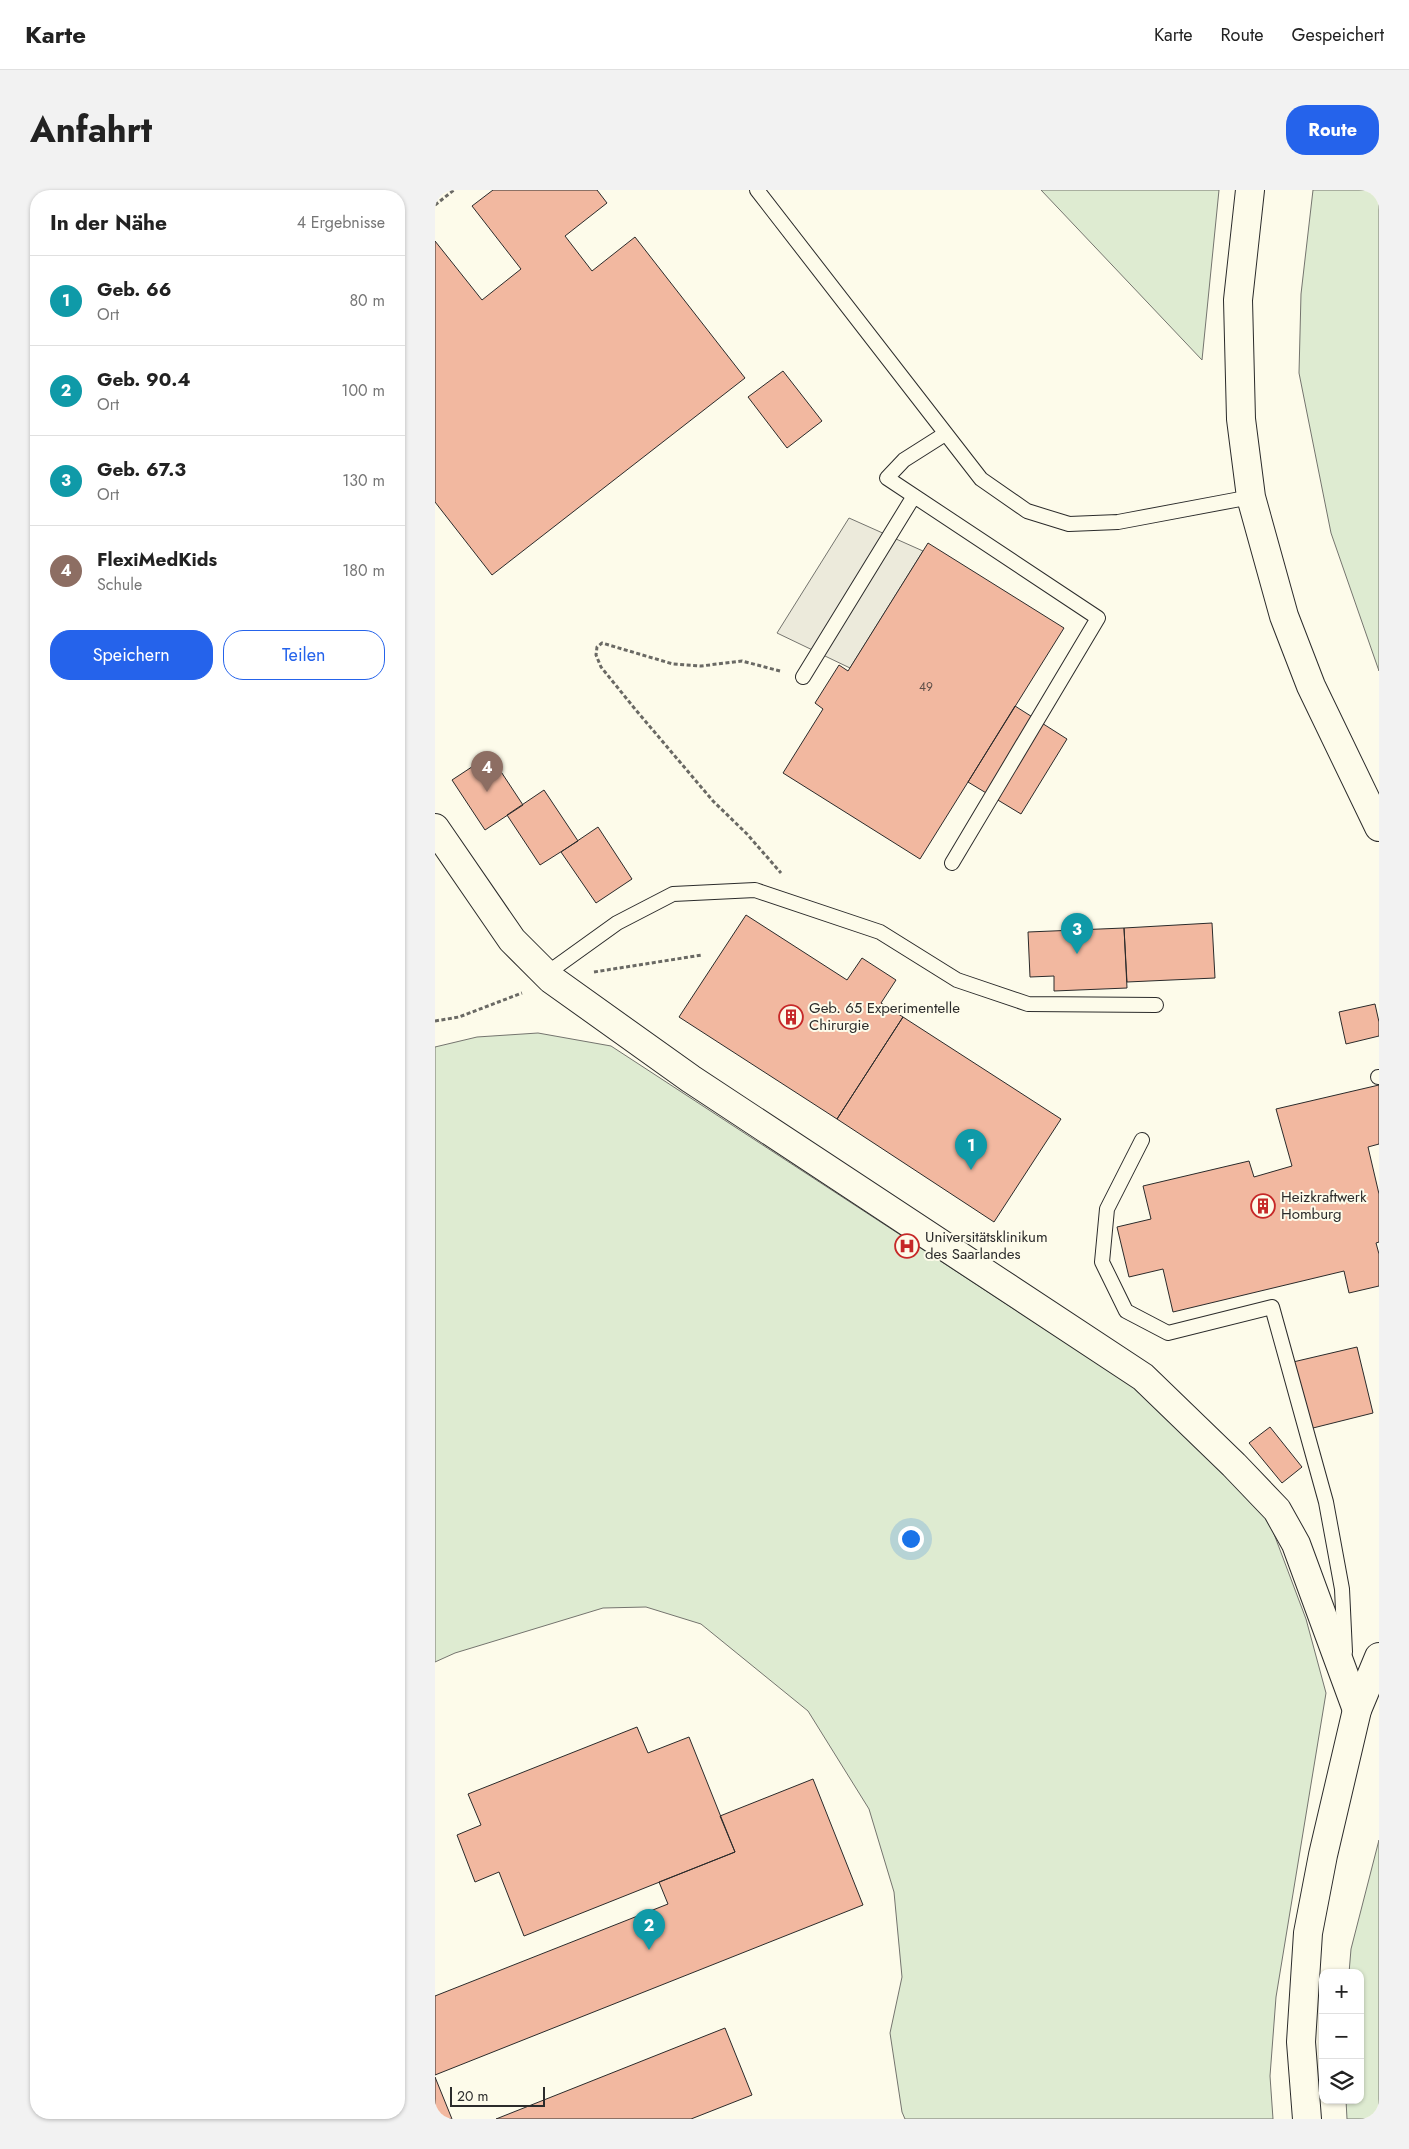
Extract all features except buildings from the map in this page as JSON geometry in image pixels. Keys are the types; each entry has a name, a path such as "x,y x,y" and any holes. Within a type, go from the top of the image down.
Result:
{"street":[{"path":"1250,190 1239,300 1241,419 1251,497 1284,616 1301,660 1379,827"},
{"path":"435,828 508,933 549,976 691,1079 1143,1377 1234,1465 1277,1510 1296,1544 1357,1710"},
{"path":"1307,2119 1301,2042 1308,1933 1323,1855 1357,1710 1379,1657"}],"lane":[{"path":"757,190 981,479 1027,510 1069,524 1118,522 1251,497"},
{"path":"945,434 904,460 887,478 1098,618 952,863"},
{"path":"803,677 914,496"},
{"path":"549,976 617,923 673,894 755,890 881,932 957,980 1028,1004 1156,1005"},
{"path":"1141,1140 1107,1209 1102,1262 1126,1311 1168,1333 1272,1308 1327,1502 1342,1589 1346,1680"}],"path":[{"path":"435,205 454,190"},
{"path":"765,893 781,873 747,834 713,801 629,702 601,667 596,655 597,647 602,643 673,664 701,666 742,661 803,677"},
{"path":"435,1021 459,1017 500,1004 549,976 702,955"}],"green space":[{"path":"1041,190 1219,190 1202,360"},
{"path":"1313,190 1379,190 1379,671 1331,533 1299,373 1301,294"},
{"path":"538,1033 611,1046 1138,1390 1268,1518 1306,1619 1326,1693 1276,1997 1270,2076 1273,2119 905,2119 902,2112 890,2033 902,1977 894,1892 869,1809 808,1711 701,1624 646,1607 603,1608 455,1653 435,1662 435,1047 477,1037"},
{"path":"1379,1840 1379,2119 1347,2119 1346,2104 1364,2104 1364,1969 1349,1969 1351,1949"}],"shaded area":[{"path":"849,518 923,551 850,668 777,633"}],"place":[{"name":"FlexiMedKids","path":"487,792"},
{"name":"Geb. 67.3","path":"1077,954"},
{"name":"Geb. 65 Experimentelle Chirurgie","path":"791,1017"},
{"name":"Geb. 66","path":"971,1170"},
{"name":"Heizkraftwerk Homburg","path":"1263,1206"},
{"name":"Universitätsklinikum des Saarlandes","path":"907,1246"},
{"name":"Geb. 90.4","path":"649,1950"}]}
